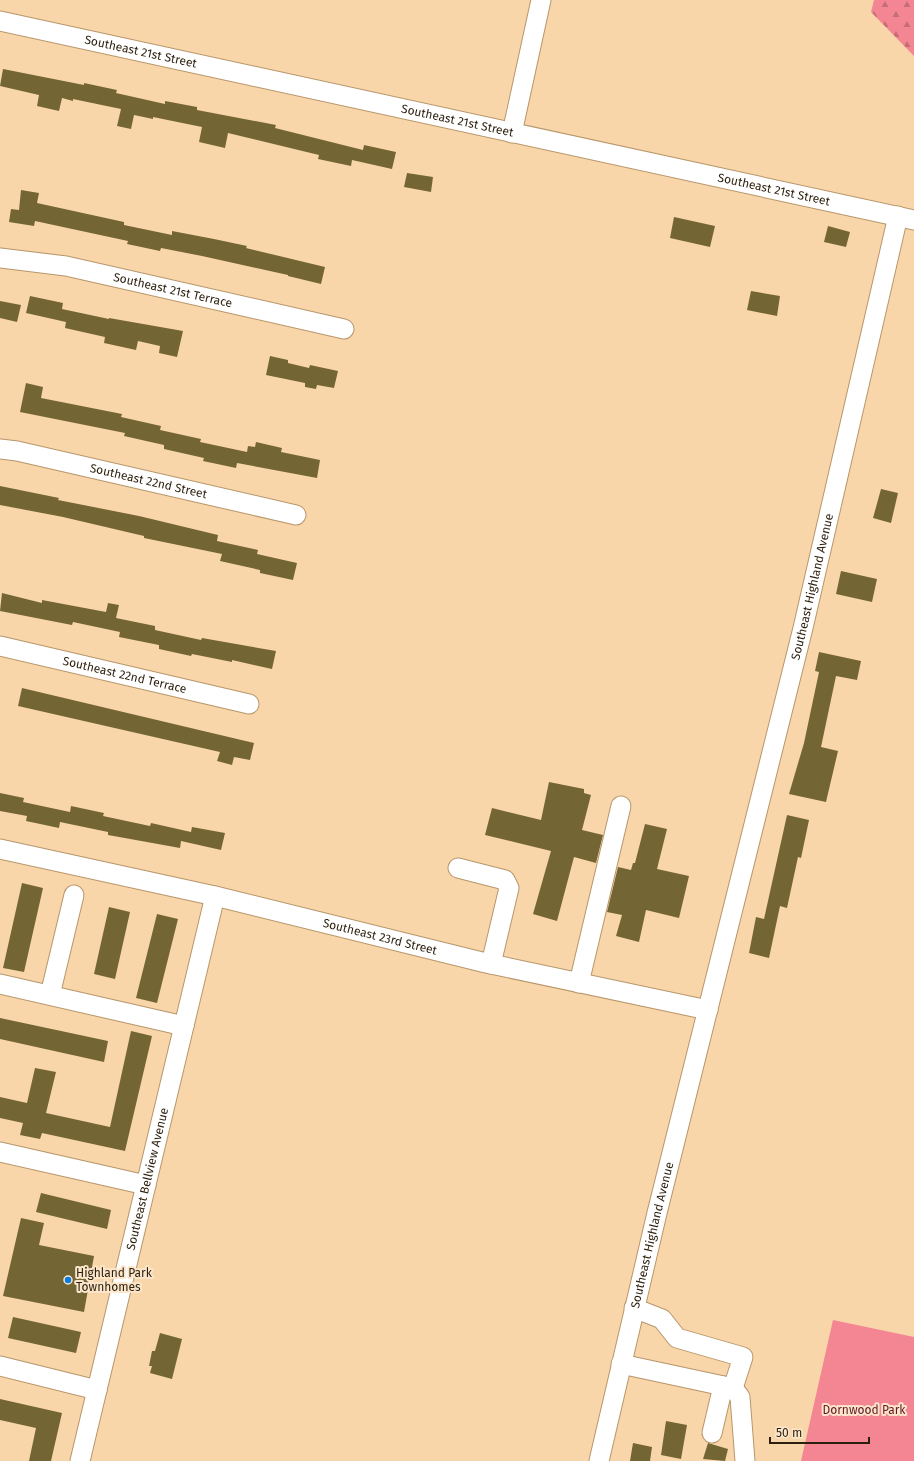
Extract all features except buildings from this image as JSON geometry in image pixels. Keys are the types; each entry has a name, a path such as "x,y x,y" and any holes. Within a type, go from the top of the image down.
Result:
{"street":[{"path":"512,133 541,0"},
{"name":"Southeast 21st Street","path":"0,22 906,218"},
{"name":"Southeast Highland Avenue","path":"598,1461 634,1308 721,956 906,218"},
{"name":"Southeast 21st Terrace","path":"0,258 66,266 344,328"},
{"name":"Southeast 22nd Street","path":"0,449 17,451 296,515"},
{"name":"Southeast 22nd Terrace","path":"0,646 249,704"},
{"path":"579,983 621,806"},
{"name":"Southeast 23rd Street","path":"0,849 215,896 491,964 708,1010"},
{"path":"458,868 505,880 509,888 491,964"},
{"path":"50,995 74,895"},
{"name":"Southeast Bellview Avenue","path":"80,1461 215,896"},
{"path":"0,984 184,1026"},
{"path":"1,1157 146,1185"},
{"path":"634,1308 662,1319 677,1338 743,1357 728,1387 712,1433"},
{"path":"621,1364 728,1387 740,1397 745,1461"},
{"path":"0,1366 97,1390"}],"green space":[{"path":"874,0 914,0 914,56 871,12"},
{"name":"Dornwood Park","path":"833,1320 914,1337 914,1461 801,1461"}],"place":[{"name":"Highland Park Townhomes","path":"68,1280"}]}
